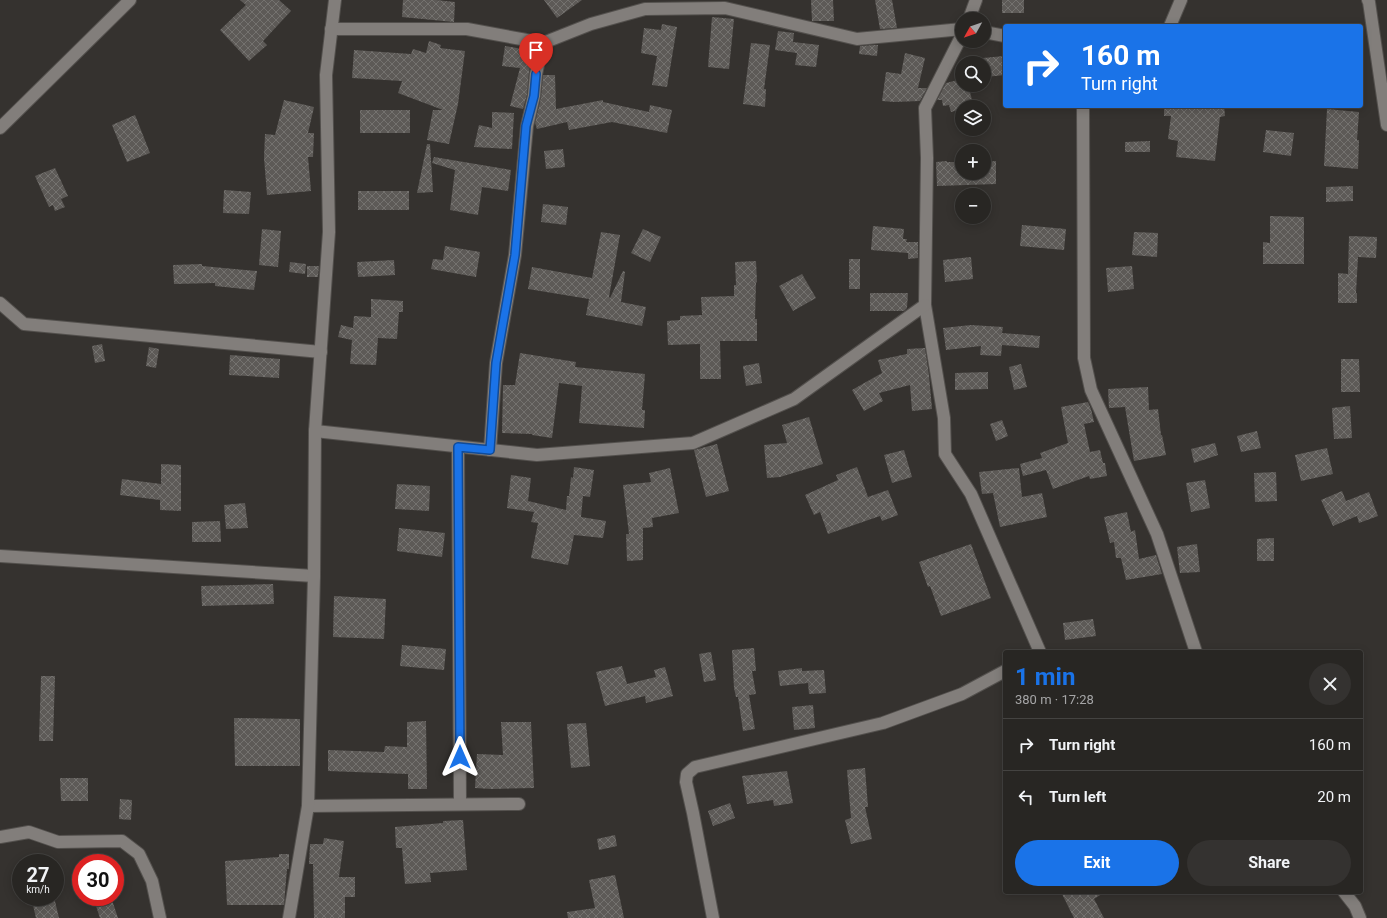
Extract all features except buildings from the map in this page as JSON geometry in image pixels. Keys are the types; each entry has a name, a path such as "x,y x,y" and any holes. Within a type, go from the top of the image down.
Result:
{"street":[{"path":"0,128 130,0"},
{"path":"289,918 308,806 314,576 315,431 329,232 326,76 335,0"},
{"path":"972,12 976,0"},
{"path":"1171,24 1181,0"},
{"path":"1368,0 1387,125"},
{"path":"331,29 467,29 543,44 591,24 645,9 725,8 857,39 955,30"},
{"path":"991,33 1003,36"},
{"path":"490,450 496,363 515,255 526,126 534,96 536,74 543,44"},
{"path":"955,48 925,108 927,158 925,305 944,418 945,454 971,494 1039,650"},
{"path":"1083,108 1084,358 1091,390 1157,534 1195,650"},
{"path":"0,303 24,324 321,352"},
{"path":"315,431 537,455 693,443 794,399 925,305"},
{"path":"458,447 460,804"},
{"path":"0,556 314,576"},
{"path":"713,918 686,782 687,774 695,768 883,723 962,694 1003,672"},
{"path":"308,806 519,804"},
{"path":"0,837 29,832 58,842 122,841 139,854 152,881 160,918"},
{"path":"1346,894 1355,906 1360,918"}],"route":[{"path":"460,757 458,447 490,450 496,363 515,255 526,126 534,96 536,74"}]}
